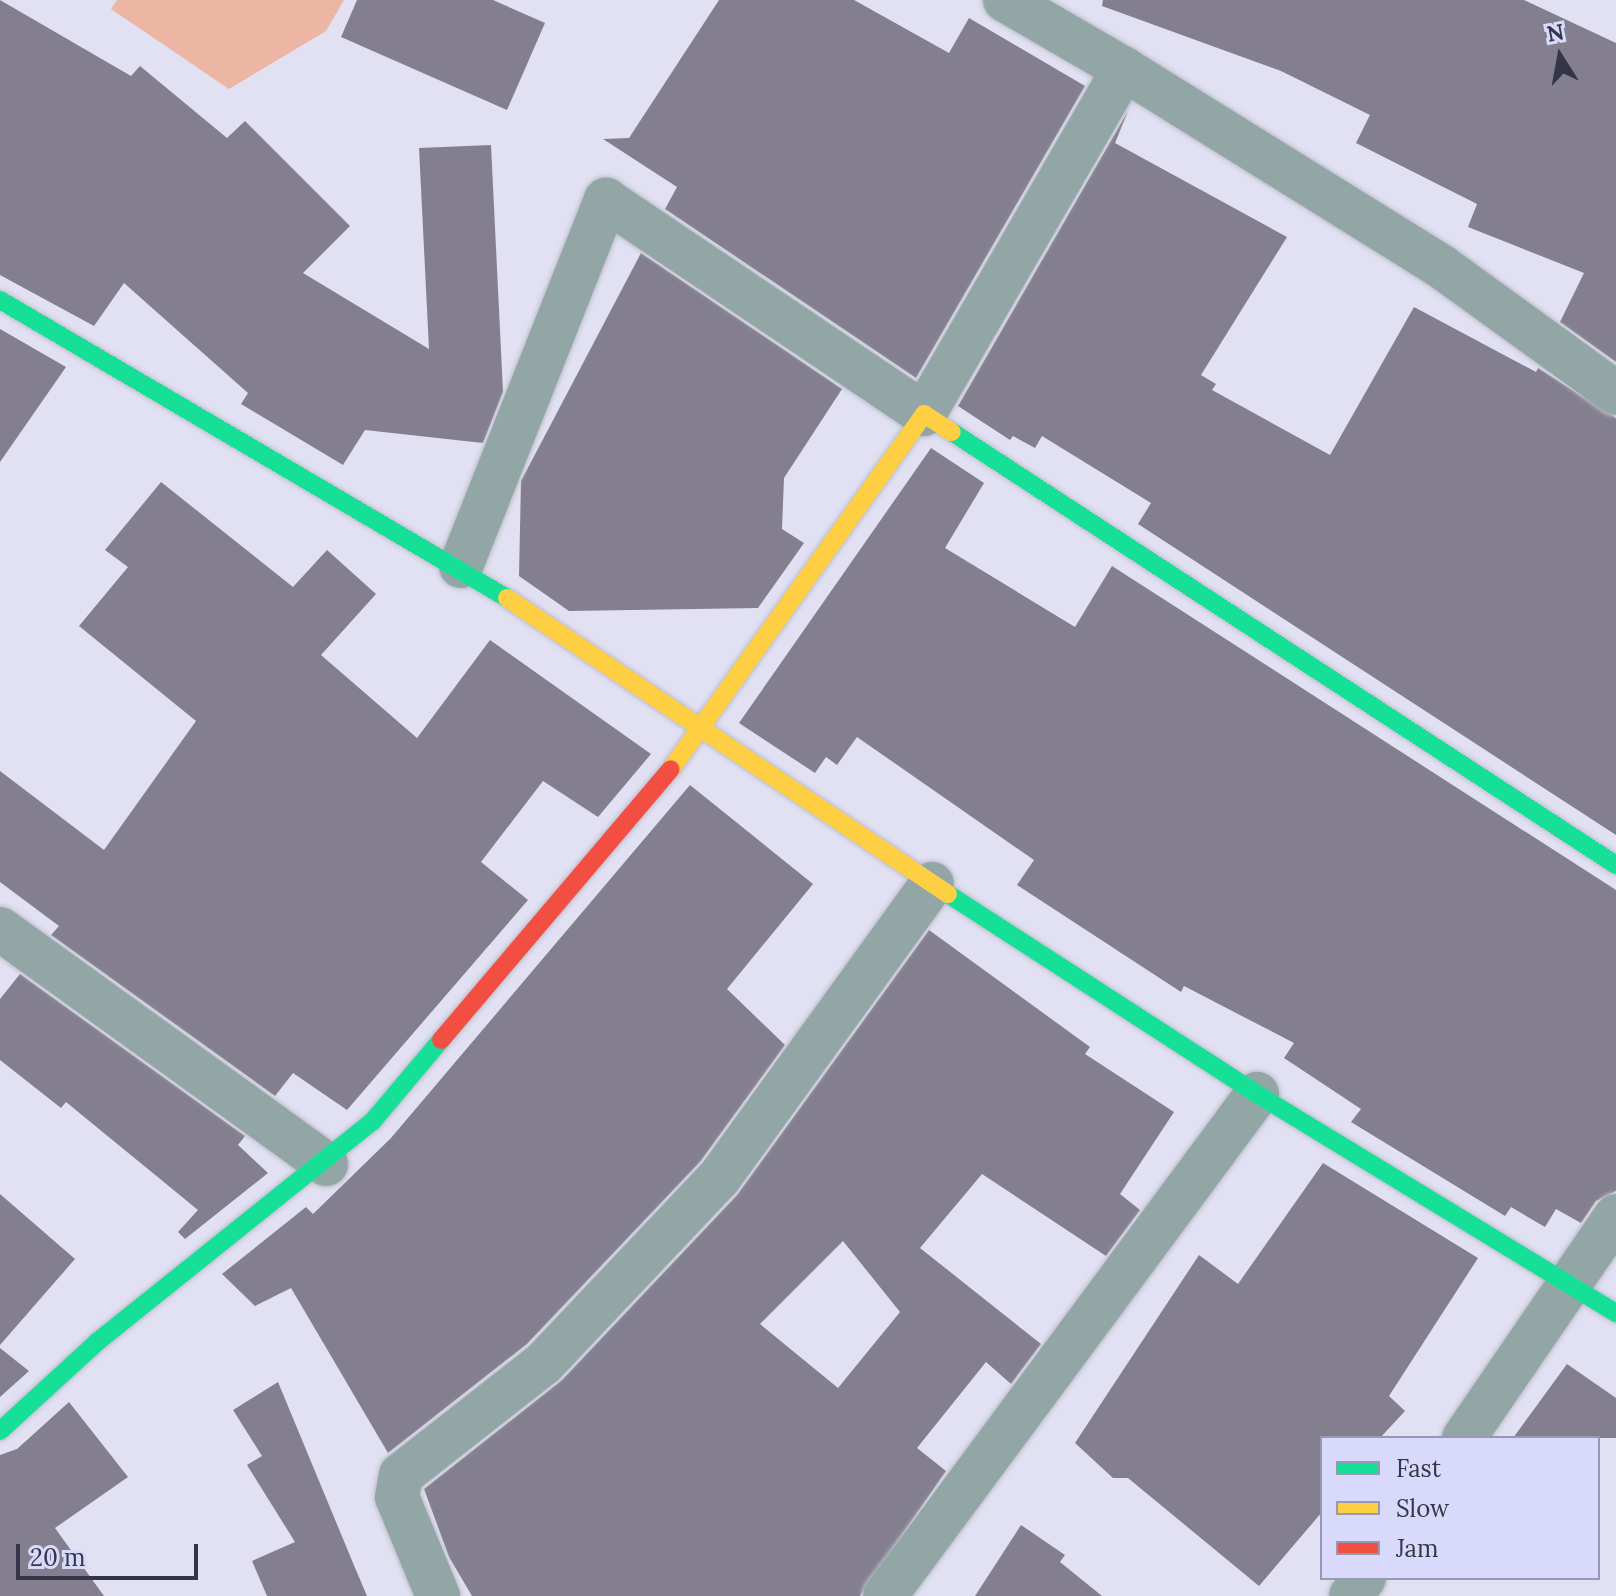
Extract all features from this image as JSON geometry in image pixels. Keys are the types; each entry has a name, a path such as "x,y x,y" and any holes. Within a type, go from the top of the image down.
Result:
{"street":[{"path":"1005,0 1124,69 1429,258 1616,393"},
{"path":"0,1431 97,1342 186,1276 326,1164 372,1122 701,734 924,414 1124,69"},
{"path":"461,566 606,200 924,414 1616,865"},
{"path":"0,300 461,566 701,734 932,884 1257,1094 1616,1313"},
{"path":"438,1596 400,1507 401,1475 544,1363 719,1178 932,884"},
{"path":"0,929 326,1164"},
{"path":"885,1596 1257,1094"},
{"path":"1465,1436 1573,1286 1616,1216"}],"shaded area":[{"path":"117,0 344,0 326,31 229,89 111,9"}],"building":[{"path":"0,0 131,76 140,66 227,138 245,121 350,226 303,273 429,349 419,148 491,145 503,392 483,443 365,430 343,465 241,404 248,393 124,283 94,326 0,275"},
{"path":"357,0 493,0 545,23 507,110 341,37"},
{"path":"719,0 854,0 949,53 969,18 1085,86 916,378 665,209 677,187 603,139 629,138"},
{"path":"1103,0 1524,0 1616,43 1616,362 1560,322 1584,273 1468,227 1477,204 1356,143 1370,115 1281,71 1102,6"},
{"path":"1128,111 1115,143 1287,237 1201,375 1216,384 1212,390 1330,455 1414,307 1536,372 1538,368 1616,418 1616,835 1138,524 1151,503 1042,436 1035,448 1013,436 1010,440 958,406"},
{"path":"641,253 842,389 784,478 782,529 804,543 758,608 569,611 519,576 521,481"},
{"path":"0,329 66,367 0,462"},
{"path":"931,448 984,483 945,548 1075,627 1112,566 1616,890 1616,1191 1596,1201 1581,1223 1556,1209 1545,1227 1511,1207 1505,1216 1351,1122 1361,1109 1284,1058 1294,1043 1184,986 1181,992 1017,885 1034,860 857,737 837,765 826,757 815,773 739,723"},
{"path":"161,482 293,587 327,550 376,594 321,655 417,738 490,640 651,754 598,817 543,781 481,862 528,900 347,1110 293,1073 275,1096 51,935 59,926 0,882 0,771 104,850 196,721 79,626 128,567 105,550"},
{"path":"690,785 813,884 727,989 785,1045 700,1162 527,1344 388,1453 291,1288 255,1306 222,1274 306,1207 313,1214 391,1138"},
{"path":"929,930 1090,1047 1085,1054 1174,1112 1120,1194 1140,1210 1106,1256 982,1174 920,1248 1041,1344 1011,1384 986,1362 917,1448 946,1471 860,1596 472,1596 449,1557 424,1489 562,1380 737,1195","holes":["843,1241 900,1312 838,1388 760,1324"]},
{"path":"20,974 245,1136 238,1145 268,1173 185,1239 178,1232 198,1210 66,1102 61,1108 0,1060 0,999"},
{"path":"1323,1163 1478,1258 1389,1396 1405,1411 1382,1436 1320,1436 1320,1514 1259,1586 1128,1478 1113,1478 1075,1443 1199,1255 1238,1284"},
{"path":"0,1194 75,1259 0,1345"},
{"path":"0,1348 29,1371 0,1397"},
{"path":"1567,1364 1616,1398 1616,1438 1514,1436"},
{"path":"278,1382 367,1596 267,1596 252,1561 295,1542 247,1465 262,1456 233,1410"},
{"path":"69,1402 128,1477 55,1528 104,1596 0,1596 0,1455 17,1449"},
{"path":"1021,1525 1065,1555 1060,1562 1102,1596 975,1596"}],"traffic: fast":[{"path":"0,300 507,598"},
{"path":"952,432 1616,865"},
{"path":"948,894 1257,1094 1616,1313"},
{"path":"0,1431 97,1342 372,1122 441,1040"}],"traffic: slow":[{"path":"671,769 924,414 952,432"},
{"path":"507,598 948,894"}],"traffic: jam":[{"path":"441,1040 671,769"}]}
